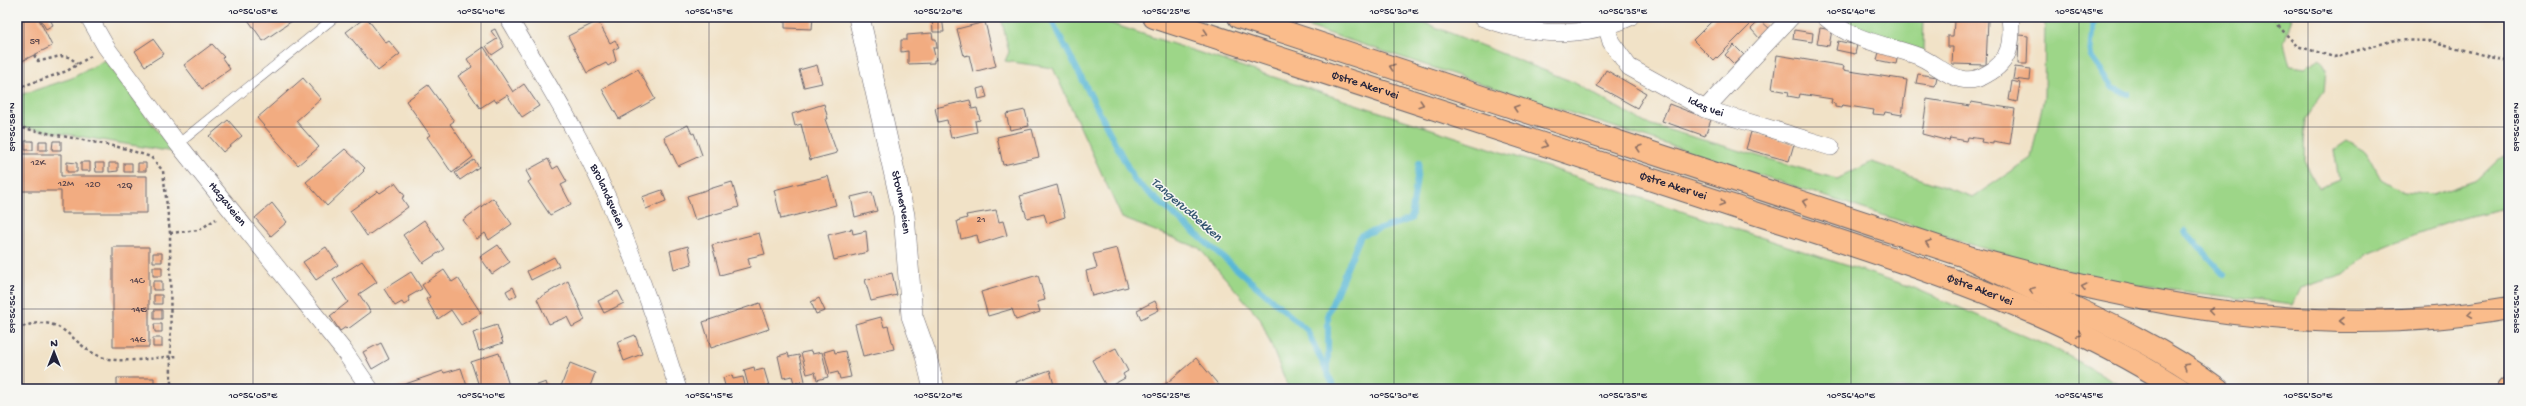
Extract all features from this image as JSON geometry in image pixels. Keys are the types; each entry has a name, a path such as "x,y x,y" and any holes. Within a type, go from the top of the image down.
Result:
{"highway":[{"name":"Østre Aker vei","path":"1154,17 1939,276 2071,330 2146,368 2179,389"},
{"name":"Østre Aker vei","path":"1238,17 1965,256 2020,285 2116,326 2169,355 2218,389"},
{"path":"1965,256 2121,296 2194,309 2270,318 2318,321 2416,320 2509,308"}],"street":[{"name":"Hagaveien","path":"89,17 106,47 178,144 230,211 344,351 370,389"},
{"name":"Brolandsveien","path":"508,17 555,94 609,199 631,252 678,389"},
{"name":"Stovnerveien","path":"859,17 904,216 912,316 925,352 934,389"},
{"path":"1482,17 1503,25 1558,34 1607,28 1630,17"},
{"path":"1705,109 1791,17"},
{"path":"1826,17 1835,25 1860,38 1916,55 1961,79 1978,79 2000,67 2008,51 2012,30 2010,17"},
{"name":"Idas vei","path":"1607,28 1611,42 1629,67 1705,109 1831,147"}],"lane":[{"path":"178,144 335,17"}],"path":[{"path":"2270,17 2297,46 2334,57 2395,40 2431,42 2509,62"},
{"path":"17,88 67,71 106,47"},
{"path":"34,55 38,61 57,55 67,57 77,64"},
{"path":"17,127 123,148 151,157 163,171 170,232 171,389"},
{"path":"170,232 199,230 230,211"},
{"path":"17,329 35,322 59,326 93,352 107,359 128,361 179,356"}],"green space":[{"path":"1001,17 1091,17 1912,287 2059,351 2129,389 1289,389 1260,318 1199,248 1122,218 1053,68 1005,61 1009,52"},
{"path":"1279,17 1410,17 1573,82 1645,123 1837,179 1872,162 1973,197 2031,158 2044,97 2045,17 2292,17 2284,43 2290,66 2305,68 2319,58 2326,69 2324,92 2305,119 2304,161 2319,188 2339,180 2334,150 2347,141 2366,152 2381,179 2404,192 2433,195 2476,180 2498,159 2509,155 2509,207 2462,218 2416,234 2367,254 2344,274 2301,288 2293,305 2133,285 2063,270 1979,247"},
{"path":"1836,17 1924,17 1923,51 1863,33"},
{"path":"105,60 173,152 17,126 17,96 72,78"}],"building":[{"path":"17,17 38,17 52,46 20,62 17,57"},
{"path":"39,17 49,17 53,25 46,29"},
{"path":"246,17 289,17 292,21 263,41"},
{"path":"366,17 386,43 389,41 400,54 378,71 346,32"},
{"path":"785,17 813,17 812,29 785,28"},
{"path":"932,17 942,17 944,32 933,32"},
{"path":"969,17 984,17 983,21"},
{"path":"1716,17 1758,17 1714,61 1693,40"},
{"path":"1948,17 1982,17 1982,20 1988,20 1986,65 1952,64 1953,47 1947,47 1947,36 1953,36 1954,21 1948,21"},
{"path":"1760,20 1770,29 1760,39 1751,29"},
{"path":"598,21 610,43 615,40 619,47 613,50 616,61 608,66 606,63 587,73 568,36"},
{"path":"985,22 996,66 973,72 969,55 964,56 957,29"},
{"path":"1820,28 1832,30 1829,46 1817,44"},
{"path":"495,29 504,47 492,55 486,46 497,39 491,31"},
{"path":"1794,30 1813,33 1812,42 1793,39"},
{"path":"932,33 933,39 936,39 937,48 933,48 936,60 934,60 934,63 908,64 908,51 901,52 901,40 907,40 907,35"},
{"path":"2019,35 2028,36 2027,64 2018,64"},
{"path":"153,39 164,54 145,66 135,51"},
{"path":"1838,41 1857,45 1855,54 1836,50"},
{"path":"212,44 224,57 222,58 230,69 202,89 184,65"},
{"path":"1734,45 1744,55 1734,64 1725,55"},
{"path":"484,47 513,92 524,84 539,106 522,117 507,95 496,102 494,99 480,108 458,76 472,67 467,59"},
{"path":"1879,52 1898,55 1896,64 1877,60"},
{"path":"1777,55 1844,66 1843,70 1907,80 1902,115 1885,112 1884,115 1873,114 1874,110 1842,105 1841,108 1835,107 1835,104 1831,103 1832,99 1800,94 1799,98 1788,96 1789,92 1772,89"},
{"path":"817,65 822,83 804,87 799,70"},
{"path":"2015,67 2031,69 2030,81 2013,79"},
{"path":"638,69 655,99 619,119 602,89"},
{"path":"1606,70 1646,93 1637,108 1597,86"},
{"path":"1918,74 1937,77 1935,86 1916,83"},
{"path":"303,78 321,99 296,121 319,147 298,165 257,118"},
{"path":"2012,81 2020,83 2017,102 2009,100"},
{"path":"428,85 454,121 450,124 473,157 452,173 427,137 430,135 406,101"},
{"path":"984,87 987,97 979,99 977,89"},
{"path":"1927,99 1970,106 1971,102 2015,109 2010,144 1993,141 1993,144 1981,142 1982,139 1968,137 1967,141 1950,138 1949,141 1922,134"},
{"path":"970,100 972,109 977,108 980,120 975,121 977,132 951,138 947,120 938,122 935,108"},
{"path":"824,104 828,119 825,119 837,153 810,160 801,124 795,126 792,114"},
{"path":"1669,104 1711,120 1705,136 1662,121"},
{"path":"1025,110 1029,126 1010,130 1006,114"},
{"path":"228,120 242,136 223,152 209,136"},
{"path":"688,125 692,134 694,133 702,155 678,166 664,137"},
{"path":"1032,129 1039,157 1003,165 997,137"},
{"path":"1751,132 1794,144 1789,161 1746,149"},
{"path":"17,141 19,141 19,150 17,150"},
{"path":"25,141 33,141 33,150 25,150"},
{"path":"39,141 47,141 47,150 39,150"},
{"path":"53,141 61,141 61,150 52,150"},
{"path":"345,149 365,168 363,170 364,171 327,206 306,182"},
{"path":"17,154 61,154 61,176 147,176 147,213 61,213 61,191 17,191"},
{"path":"548,159 553,169 558,166 567,182 561,185 571,204 550,215 528,182 531,180 526,171"},
{"path":"474,160 479,167 460,180 455,173"},
{"path":"67,162 77,163 77,172 67,172"},
{"path":"81,162 90,162 90,171 81,171"},
{"path":"95,163 104,163 104,172 96,172"},
{"path":"109,163 118,163 118,171 109,172"},
{"path":"124,163 132,163 132,172 124,172"},
{"path":"138,163 146,163 146,171 138,171"},
{"path":"828,176 836,205 781,219 774,190"},
{"path":"732,182 739,207 695,220 687,196"},
{"path":"395,183 405,196 402,198 408,207 367,236 350,211 378,191 380,193"},
{"path":"1057,185 1065,217 1047,223 1044,214 1027,218 1020,196"},
{"path":"662,190 666,201 646,209 642,197"},
{"path":"872,192 877,211 855,217 851,197"},
{"path":"493,198 512,224 489,240 485,233 477,239 463,220"},
{"path":"272,203 287,222 271,236 255,218"},
{"path":"996,210 999,222 1003,221 1007,235 979,244 977,235 961,239 957,221 967,218 966,215"},
{"path":"424,220 444,249 423,263 403,235"},
{"path":"852,229 853,234 866,231 868,252 834,260 828,235"},
{"path":"759,233 765,254 748,258 750,267 720,275 712,245"},
{"path":"498,245 510,262 492,274 480,257"},
{"path":"688,246 692,264 674,269 670,251"},
{"path":"113,247 149,247 149,347 113,347"},
{"path":"326,247 338,265 316,280 303,262"},
{"path":"1117,248 1128,287 1092,296 1086,271 1097,268 1093,254"},
{"path":"153,253 162,253 162,262 153,262"},
{"path":"554,257 559,266 531,280 527,271"},
{"path":"362,261 377,282 359,294 371,312 348,329 346,327 340,331 330,316 348,302 333,280"},
{"path":"153,267 162,267 162,276 153,276"},
{"path":"444,270 452,282 458,278 481,313 461,325 451,310 438,319 426,299 430,297 422,285"},
{"path":"411,272 422,289 408,297 410,301 404,305 402,302 395,306 384,289"},
{"path":"892,273 897,295 871,301 865,280"},
{"path":"1038,275 1045,300 1037,302 1040,312 1016,320 1012,309 988,316 981,292"},
{"path":"153,281 162,281 162,290 153,290"},
{"path":"568,281 585,320 572,327 567,317 549,324 537,299"},
{"path":"513,287 517,295 510,299 506,291"},
{"path":"618,291 624,303 604,313 598,301"},
{"path":"154,295 162,295 162,304 154,304"},
{"path":"819,298 825,311 816,314 811,302"},
{"path":"1155,301 1159,310 1141,319 1137,310"},
{"path":"760,303 769,329 711,348 703,322"},
{"path":"154,310 162,310 162,319 154,319"},
{"path":"881,317 884,327 888,326 894,349 863,356 855,324"},
{"path":"154,324 162,324 162,332 155,332"},
{"path":"497,325 503,343 479,351 473,333"},
{"path":"635,335 642,354 624,361 617,342"},
{"path":"153,338 162,338 162,347 153,347"},
{"path":"381,343 389,359 372,369 363,352"},
{"path":"1116,348 1128,371 1123,374 1125,378 1107,388 1092,360"},
{"path":"834,349 835,353 845,351 851,377 840,379 838,372 830,374 824,352"},
{"path":"811,351 812,354 822,352 828,377 817,380 815,372 807,374 801,353"},
{"path":"499,353 510,389 480,389 471,362"},
{"path":"788,353 789,357 799,355 805,381 794,383 792,376 783,378 778,356"},
{"path":"1196,358 1222,389 1161,388"},
{"path":"570,363 595,373 589,389 560,389"},
{"path":"754,367 755,371 764,369 770,389 749,389 744,370"},
{"path":"461,368 468,389 391,389 443,371 444,373"},
{"path":"1050,370 1055,389 1018,389 1016,382"},
{"path":"732,375 733,379 743,377 746,389 726,389 723,378"},
{"path":"117,378 154,378 154,389 117,389"},
{"path":"546,382 548,389 532,389 532,387"},
{"path":"167,384 167,389 158,389 158,385"},
{"path":"277,385 326,385 326,389 277,389"}],"waterway":[{"path":"2094,17 2091,57 2113,88 2128,94"},
{"name":"Tangerudbekken","path":"1053,23 1135,181 1307,330 1335,389"},
{"path":"1328,371 1328,313 1361,235 1411,219 1419,163"},
{"path":"2185,231 2224,274"}]}
